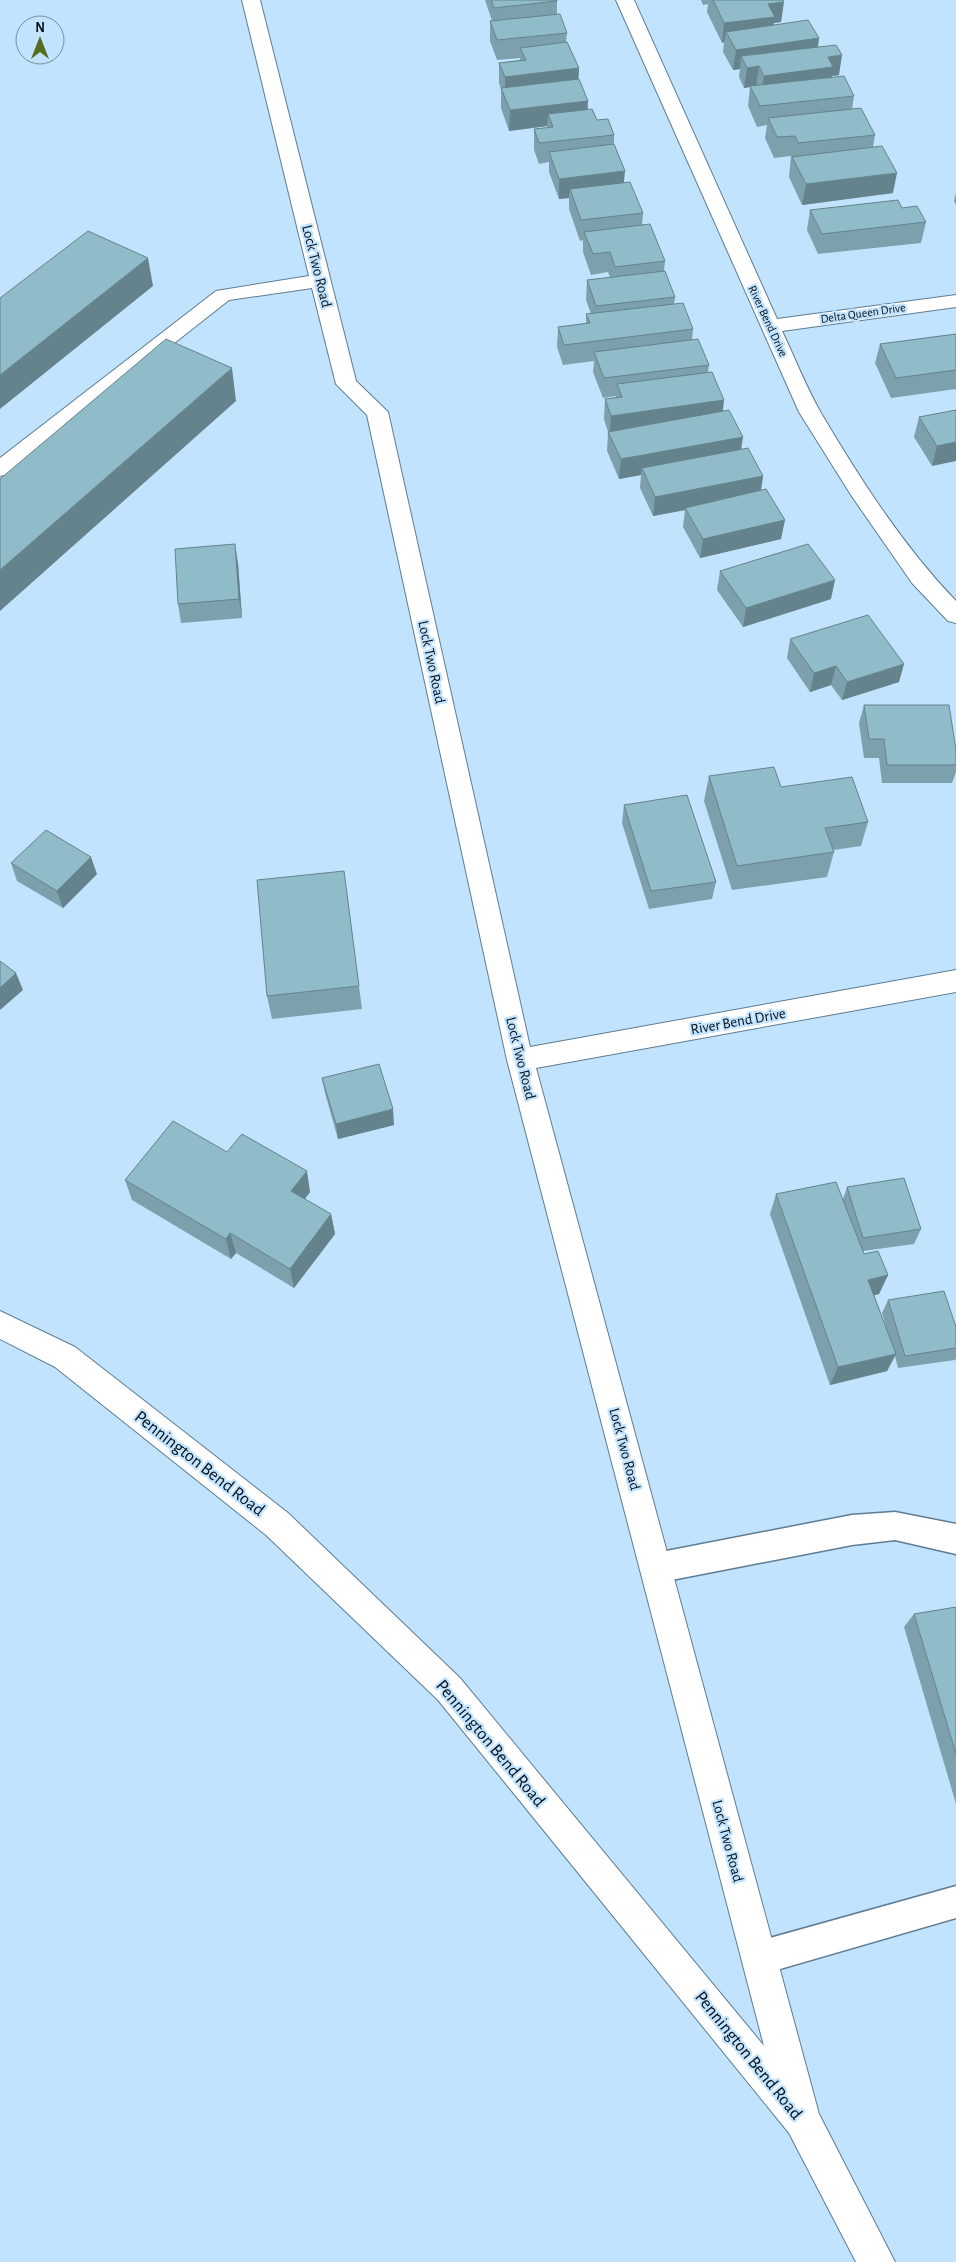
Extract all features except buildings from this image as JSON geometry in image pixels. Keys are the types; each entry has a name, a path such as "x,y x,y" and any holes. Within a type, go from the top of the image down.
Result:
{"street":[{"name":"Lock Two Road","path":"251,0 346,384 377,412 520,1060 802,2120"},
{"name":"River Bend Drive","path":"625,0 810,412 859,490 920,577 956,615"},
{"path":"0,469 224,295 321,280"},
{"name":"Delta Queen Drive","path":"770,326 956,301"},
{"name":"River Bend Drive","path":"520,1060 956,981"},
{"name":"Pennington Bend Road","path":"0,1324 65,1357 277,1524 449,1690 802,2120 876,2262"}],"lane":[{"path":"656,1568 843,1532 895,1526 956,1539"},
{"path":"759,1958 956,1902"}]}
